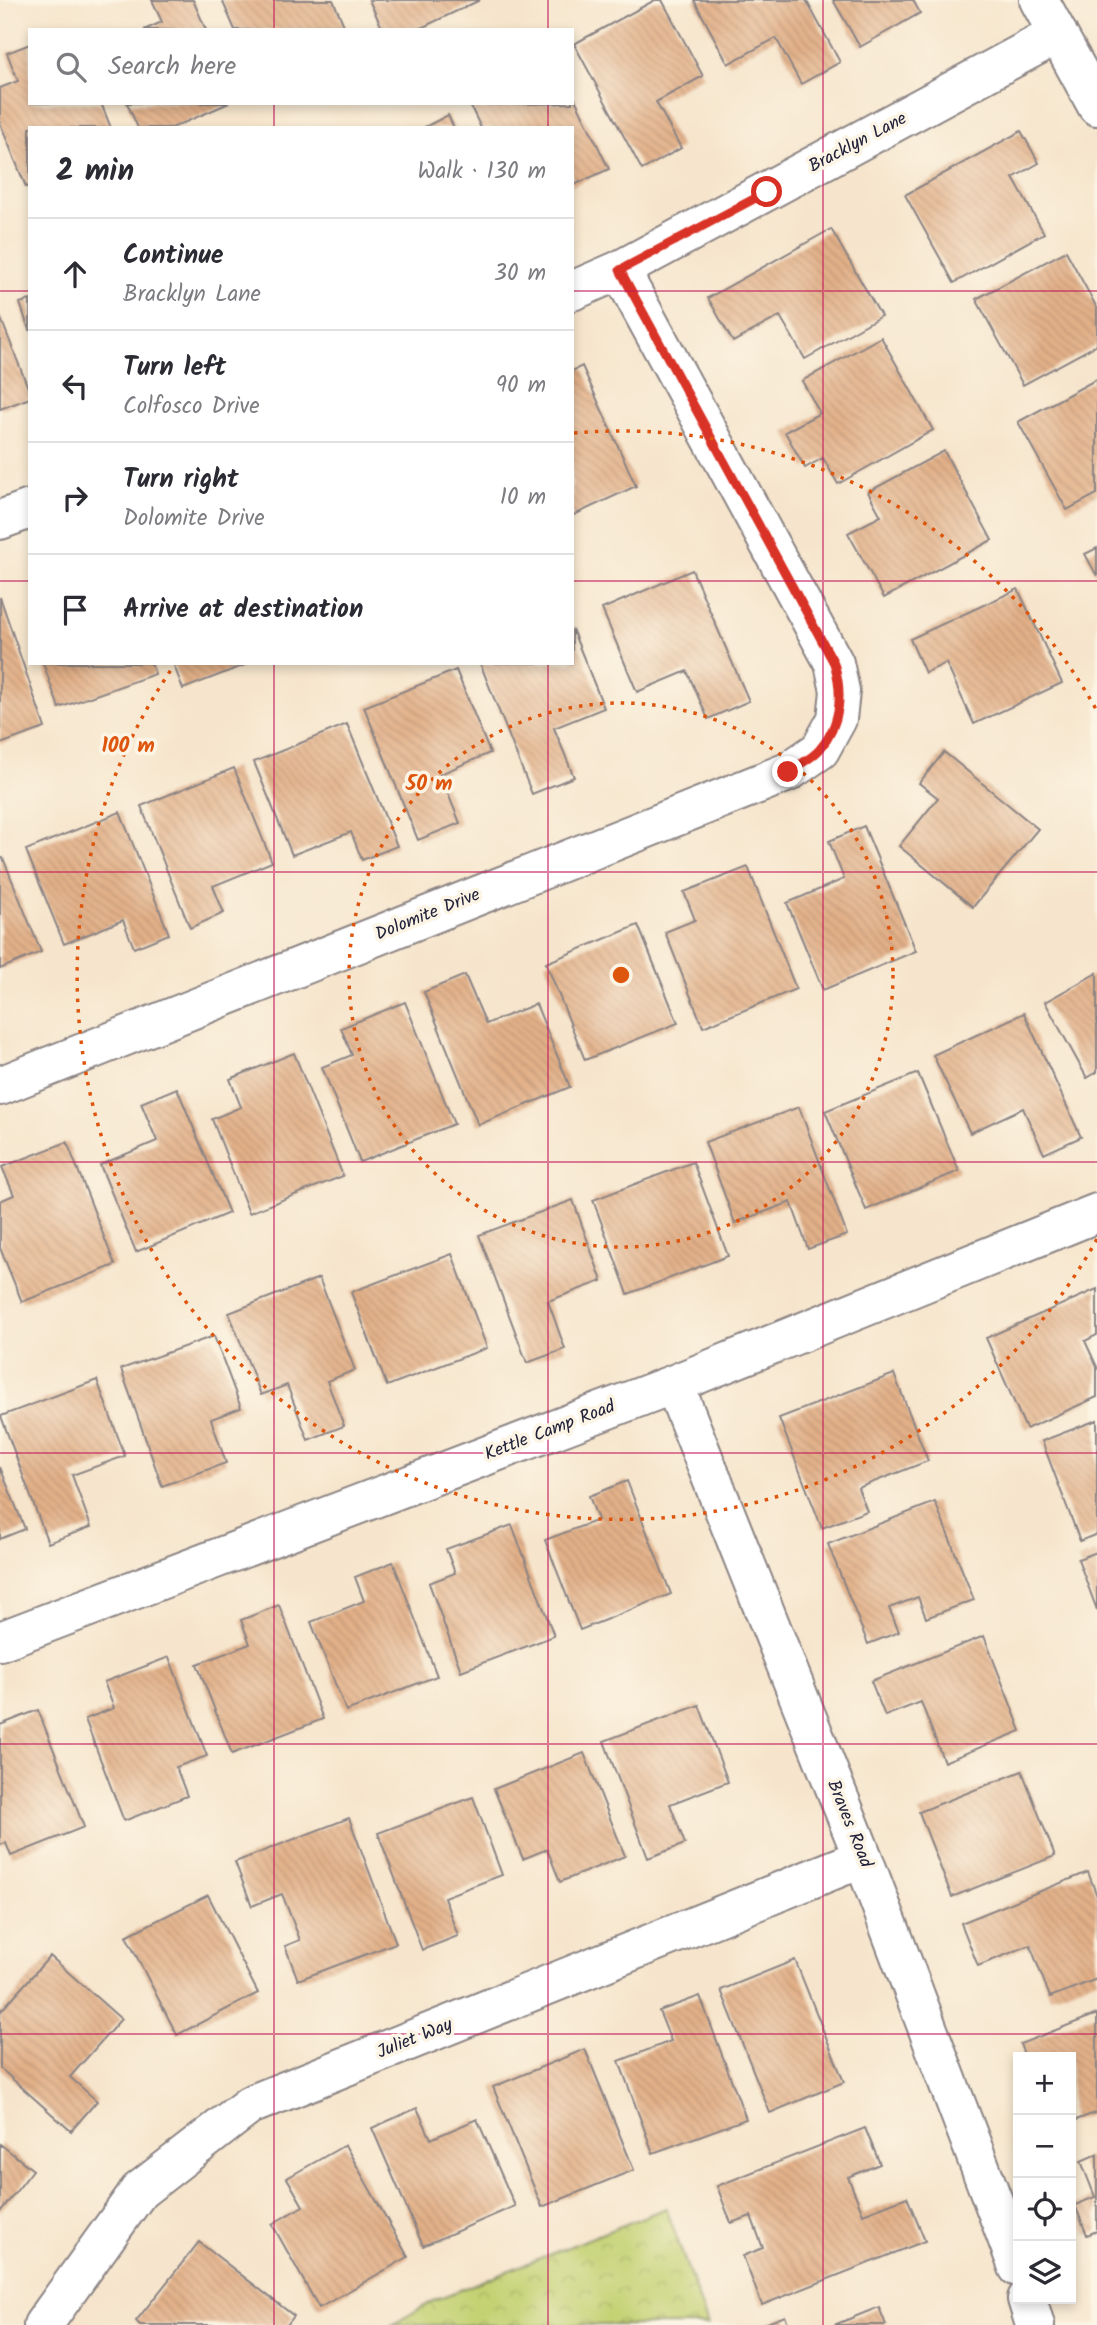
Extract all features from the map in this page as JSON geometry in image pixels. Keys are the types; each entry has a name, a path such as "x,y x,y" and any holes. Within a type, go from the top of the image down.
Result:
{"street":[{"path":"1039,0 1097,106"},
{"name":"Bracklyn Lane","path":"574,290 620,270 1058,34"},
{"name":"Dolomite Drive","path":"0,1086 788,772 820,750 836,719 840,691 834,663 620,270"},
{"path":"0,520 28,510"},
{"name":"Kettle Camp Road","path":"0,1641 674,1384 1097,1213"},
{"name":"Braves Road","path":"674,1384 863,1858 1013,2254"},
{"name":"Juliet Way","path":"43,2325 139,2191 250,2105 863,1858"},
{"path":"1029,2304 1035,2325"}],"green space":[{"path":"666,2208 708,2325 392,2325 437,2299"}],"building":[{"path":"152,0 193,0 205,28 148,28 162,22"},
{"path":"222,0 333,0 345,28 234,28"},
{"path":"369,0 480,0 421,28 382,28"},
{"path":"655,0 662,0 703,76 656,102 681,148 642,170 574,44"},
{"path":"694,0 806,0 840,62 801,84 776,38 728,64"},
{"path":"833,0 913,0 920,13 860,47"},
{"path":"28,45 28,105 102,105 110,126 28,126 26,187 0,123 0,88 18,81 7,53"},
{"path":"574,97 609,169 574,185 574,126 480,126 470,105 574,105"},
{"path":"128,105 224,105 177,126 137,126"},
{"path":"448,115 453,126 427,126"},
{"path":"1021,131 1039,163 1013,178 1044,233 954,283 905,195"},
{"path":"831,229 881,316 805,359 780,316 733,342 708,298"},
{"path":"1066,251 1097,308 1097,345 1023,385 976,299"},
{"path":"28,301 28,327 20,303"},
{"path":"0,316 28,388 28,399 0,409"},
{"path":"881,337 933,430 838,484 823,458 805,468 785,432 820,413 802,381"},
{"path":"582,366 636,486 574,515 574,370"},
{"path":"1097,379 1097,494 1067,510 1018,422"},
{"path":"944,451 992,540 884,598 848,533 881,516 868,492"},
{"path":"1097,548 1097,576 1085,554"},
{"path":"692,570 749,701 708,719 687,671 637,692 602,609"},
{"path":"1018,589 1062,683 974,724 946,663 925,673 910,639"},
{"path":"0,597 45,728 0,744"},
{"path":"574,634 604,708 554,728 574,777 532,794 481,665 574,665"},
{"path":"44,665 152,665 155,674 59,708"},
{"path":"174,665 245,665 183,689"},
{"path":"456,670 490,753 440,774 460,823 418,840 364,707"},
{"path":"347,724 397,846 362,860 351,832 292,855 254,762"},
{"path":"944,752 1038,829 973,907 899,846 938,798 919,783"},
{"path":"234,768 272,862 213,886 224,913 190,928 141,806"},
{"path":"120,812 169,934 134,948 123,920 64,944 26,850"},
{"path":"864,826 916,951 823,990 787,903 844,879 829,841"},
{"path":"3,858 41,952 0,969 0,859"},
{"path":"748,867 796,989 703,1027 665,932 695,920 684,892"},
{"path":"638,925 678,1023 585,1060 546,963"},
{"path":"1097,973 1097,1072 1087,1078 1045,1002"},
{"path":"465,975 486,1024 536,1004 570,1087 478,1125 424,992"},
{"path":"405,1002 454,1124 360,1162 322,1067 352,1055 341,1028"},
{"path":"1024,1013 1081,1137 1044,1154 1023,1108 970,1133 933,1055"},
{"path":"294,1053 343,1176 249,1213 212,1119 241,1107 230,1079"},
{"path":"918,1073 959,1171 866,1210 825,1111"},
{"path":"177,1088 229,1213 136,1252 100,1165 157,1141 141,1103"},
{"path":"799,1107 847,1235 808,1249 791,1202 735,1223 705,1142"},
{"path":"67,1142 115,1265 22,1302 0,1248 0,1201 14,1195 2,1167"},
{"path":"693,1162 728,1256 628,1294 593,1200"},
{"path":"573,1200 602,1281 548,1301 565,1349 527,1363 479,1235"},
{"path":"452,1254 487,1348 387,1386 351,1292"},
{"path":"319,1278 355,1370 327,1381 344,1426 308,1440 287,1385 261,1395 229,1313"},
{"path":"1097,1289 1097,1335 1085,1341 1097,1367 1097,1397 1026,1429 986,1338"},
{"path":"214,1336 241,1408 211,1419 226,1463 162,1486 121,1369"},
{"path":"894,1374 928,1461 858,1488 867,1511 822,1528 779,1418"},
{"path":"97,1380 125,1456 72,1475 91,1527 48,1543 1,1416"},
{"path":"1097,1420 1097,1534 1080,1541 1042,1441"},
{"path":"0,1467 25,1529 0,1539"},
{"path":"627,1481 671,1594 580,1630 545,1540 598,1520 589,1496"},
{"path":"935,1502 974,1600 926,1618 918,1597 889,1608 899,1632 868,1644 828,1544"},
{"path":"512,1525 554,1636 461,1671 429,1583 455,1573 446,1549"},
{"path":"1097,1552 1097,1610 1078,1559"},
{"path":"393,1562 437,1676 346,1711 311,1622 364,1601 355,1577"},
{"path":"279,1605 323,1719 232,1754 197,1664 250,1644 241,1620"},
{"path":"984,1636 1021,1731 944,1762 921,1702 885,1716 871,1681"},
{"path":"169,1657 207,1756 176,1767 187,1796 124,1821 85,1719 114,1708 104,1682"},
{"path":"699,1705 728,1782 670,1804 685,1844 648,1858 604,1741"},
{"path":"38,1710 84,1827 11,1856 6,1843 0,1845 0,1725"},
{"path":"584,1753 625,1856 560,1882 547,1849 523,1859 494,1789"},
{"path":"1022,1771 1055,1856 952,1897 919,1812"},
{"path":"473,1797 502,1875 444,1897 458,1936 422,1950 378,1833"},
{"path":"349,1818 396,1943 298,1980 285,1946 300,1940 282,1894 252,1906 235,1862"},
{"path":"1088,1872 1097,1896 1097,1979 1050,1997 1030,1945 978,1966 961,1923"},
{"path":"208,1895 258,1993 177,2035 126,1936"},
{"path":"50,1956 121,2019 70,2077 97,2101 71,2131 0,2068 0,2012"},
{"path":"795,1960 844,2082 770,2113 721,1990"},
{"path":"700,1996 746,2119 653,2153 619,2061 671,2041 659,2011"},
{"path":"1097,2014 1097,2112 1076,2120 1076,2052 1023,2052 1020,2044"},
{"path":"585,2049 634,2170 542,2207 493,2087"},
{"path":"417,2108 431,2139 477,2119 515,2206 423,2246 372,2128"},
{"path":"865,2128 880,2164 848,2177 863,2214 907,2197 925,2241 762,2305 743,2256 763,2248 751,2216 731,2223 717,2186"},
{"path":"0,2144 33,2170 0,2212"},
{"path":"345,2145 408,2257 319,2308 272,2224 303,2206 287,2178"},
{"path":"1097,2154 1097,2231 1087,2235 1076,2205 1095,2197 1081,2161"},
{"path":"199,2242 294,2316 287,2325 140,2325 136,2321"},
{"path":"879,2307 886,2325 834,2325"},
{"path":"785,2316 789,2325 762,2325"}],"route":[{"path":"767,192 620,270 834,663 840,691 836,719 820,750 788,772"}]}
